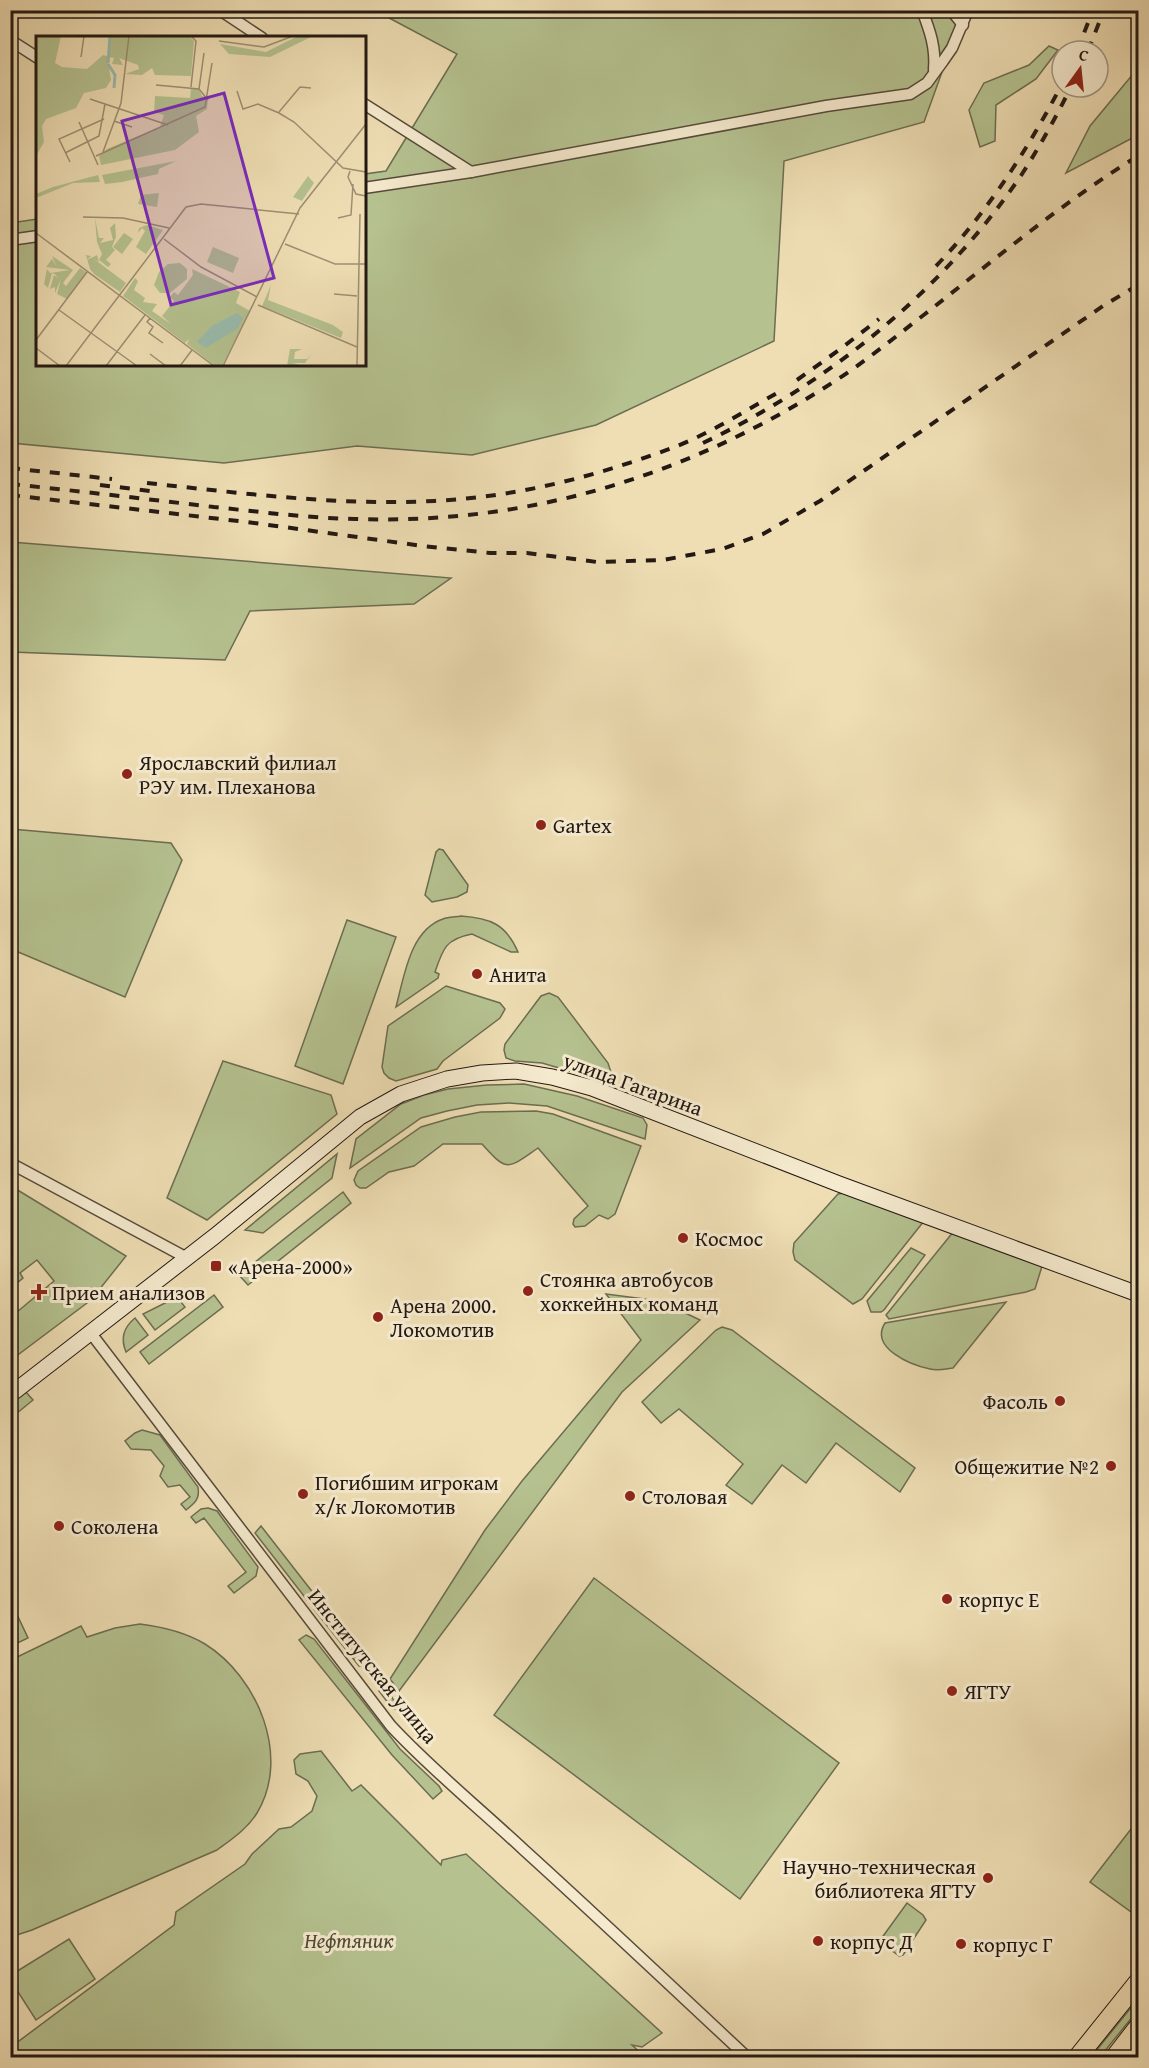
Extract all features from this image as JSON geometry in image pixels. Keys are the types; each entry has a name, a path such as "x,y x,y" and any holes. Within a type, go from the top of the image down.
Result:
{"main road":[{"name":"улица Гагарина","path":"10,1395 187,1258 360,1117 401,1094 447,1078 482,1073 516,1071 552,1077 592,1088 839,1184 1138,1294"},
{"path":"1077,2058 1138,1982"},
{"path":"1114,2058 1138,2028"}],"street":[{"path":"220,10 259,36"},
{"path":"922,10 933,40 934,70"},
{"path":"951,10 963,25"},
{"path":"366,188 471,172 826,106 910,94 927,83 934,70 952,48 968,10"},
{"path":"10,40 36,57"},
{"path":"366,105 471,172"},
{"path":"10,240 36,236"},
{"path":"10,1163 187,1258"},
{"name":"Институтская улица","path":"90,1332 391,1726 455,1790 531,1856 748,2058"}],"green space":[{"path":"376,11 964,11 924,122 784,161 774,341 596,425 472,455 357,446 224,463 11,443 11,223 36,219 36,366 366,366 366,174 386,171 457,54"},
{"path":"1050,46 1050,61 1036,79 996,105 995,141 980,147 969,110 984,83 1029,65"},
{"path":"1138,68 1138,135 1066,173 1090,126"},
{"path":"11,542 451,578 414,604 250,611 225,660 11,652"},
{"path":"11,829 171,843 182,860 125,997 11,949"},
{"path":"439,849 443,850 468,885 467,892 457,897 432,902 425,895 436,852"},
{"path":"461,916 496,924 508,935 518,952 511,952 472,934 456,939 447,946 440,957 435,972 439,974 438,978 396,1007 410,956 423,933 443,919"},
{"path":"347,920 396,937 343,1084 295,1066"},
{"path":"446,986 500,1003 505,1009 500,1018 443,1061 437,1069 396,1081 389,1078 382,1067 388,1026"},
{"path":"549,993 558,997 608,1063 611,1072 606,1079 597,1079 542,1063 506,1058 505,1044 541,996"},
{"path":"223,1061 331,1095 337,1114 207,1220 167,1198"},
{"path":"524,1084 577,1096 643,1118 647,1125 645,1139 547,1106 509,1103 477,1105 421,1118 350,1168 356,1139 401,1104 448,1089"},
{"path":"536,1111 553,1114 641,1146 615,1214 608,1219 599,1215 585,1226 575,1227 574,1219 588,1206 538,1148 514,1164 508,1165 497,1160 482,1144 443,1144 414,1166 389,1172 366,1188 360,1188 354,1180 358,1171 421,1127 481,1112"},
{"path":"337,1154 332,1178 263,1233 245,1230"},
{"path":"11,1186 126,1256 91,1300 11,1360 11,1317 54,1281 37,1260 20,1273 23,1278 11,1288"},
{"path":"343,1192 351,1203 248,1285 239,1275"},
{"path":"850,1192 924,1221 862,1299 853,1304 795,1260 793,1252 794,1243 838,1194"},
{"path":"954,1231 1043,1263 1035,1289 889,1319 886,1315"},
{"path":"911,1248 925,1255 884,1310 871,1312 867,1301"},
{"path":"606,1294 660,1301 700,1320 622,1392 399,1691 390,1679 485,1530 522,1481 641,1340"},
{"path":"214,1295 223,1307 149,1364 140,1352"},
{"path":"177,1297 185,1307 155,1330 143,1314"},
{"path":"1006,1302 953,1368 933,1370 913,1364 894,1354 883,1340 882,1332 885,1323"},
{"path":"135,1318 148,1335 126,1352 123,1342 124,1333"},
{"path":"722,1327 732,1330 915,1468 900,1492 836,1443 806,1483 782,1465 752,1504 726,1485 743,1464 679,1409 661,1423 642,1402 716,1330"},
{"path":"25,1391 33,1400 11,1418 11,1403"},
{"path":"142,1430 160,1435 198,1487 196,1500 186,1510 181,1504 190,1497 180,1485 168,1487 160,1476 164,1466 151,1450 131,1449 125,1441"},
{"path":"208,1508 217,1511 258,1567 256,1576 234,1593 228,1586 246,1572 204,1518 196,1523 191,1517 201,1509"},
{"path":"261,1526 314,1594 307,1600 255,1533"},
{"path":"594,1578 839,1763 740,1899 494,1715"},
{"path":"320,1603 370,1667 359,1666 314,1609"},
{"path":"13,1606 28,1638 11,1646 11,1608"},
{"path":"140,1624 190,1636 224,1658 240,1676 254,1697 264,1720 271,1768 267,1791 249,1824 217,1850 11,1937 11,1660 81,1626 87,1637 115,1628"},
{"path":"306,1635 314,1639 400,1749 439,1786 442,1791 433,1799 392,1755 299,1640"},
{"path":"384,1685 398,1707 395,1709 379,1691"},
{"name":"Нефтяник","path":"321,1751 352,1791 361,1785 441,1865 442,1860 466,1854 662,2033 642,2047 632,2045 645,2057 11,2057 11,2047 174,1925 176,1912 245,1864 252,1854 279,1829 291,1827 312,1811 317,1796 308,1781 296,1774 294,1760 300,1754"},
{"path":"1138,1820 1138,1917 1090,1882"},
{"path":"907,1903 926,1920 903,1955 899,1956 882,1943 881,1939"},
{"path":"69,1939 95,1979 36,2020 11,1981 11,1975"},
{"path":"1138,1999 1138,2010 1100,2057 1091,2057"}],"railway":[{"path":"1082,39 1093,10"},
{"path":"1093,39 1104,10"},
{"path":"936,266 955,246 1005,180 1054,99"},
{"path":"703,443 750,419 839,362 880,330 920,294 957,257 991,216 1022,174 1065,99"},
{"path":"10,484 267,513 355,519 420,519 483,513 546,503 606,488 666,468 723,443 780,414 835,381 880,349 1056,212 1138,156"},
{"path":"10,495 490,553 527,553 597,562 663,560 722,549 763,534 820,501 1103,306 1138,285"},
{"path":"797,380 879,319"},
{"path":"147,483 360,502 446,500 511,493 604,471 672,448 726,422 777,393"},
{"path":"10,468 112,479"},
{"path":"100,485 159,492"}],"place":[{"name":"Ярославский филиал РЭУ им. Плеханова","path":"127,774"},
{"name":"Gartex","path":"541,825"},
{"name":"Анита","path":"477,974"},
{"name":"Космос","path":"683,1238"},
{"name":"«Арена-2000»","path":"216,1266"},
{"name":"Стоянка автобусов хоккейных команд","path":"528,1291"},
{"name":"Прием анализов","path":"39,1292"},
{"name":"Арена 2000. Локомотив","path":"378,1317"},
{"name":"Фасоль","path":"1060,1401"},
{"name":"Общежитие №2","path":"1111,1466"},
{"name":"Погибшим игрокам х/к Локомотив","path":"303,1494"},
{"name":"Столовая","path":"630,1496"},
{"name":"Соколена","path":"59,1526"},
{"name":"корпус Е","path":"947,1599"},
{"name":"ЯГТУ","path":"952,1691"},
{"name":"Научно-техническая библиотека ЯГТУ","path":"988,1878"},
{"name":"корпус Д","path":"818,1941"},
{"name":"корпус Г","path":"961,1944"}]}
